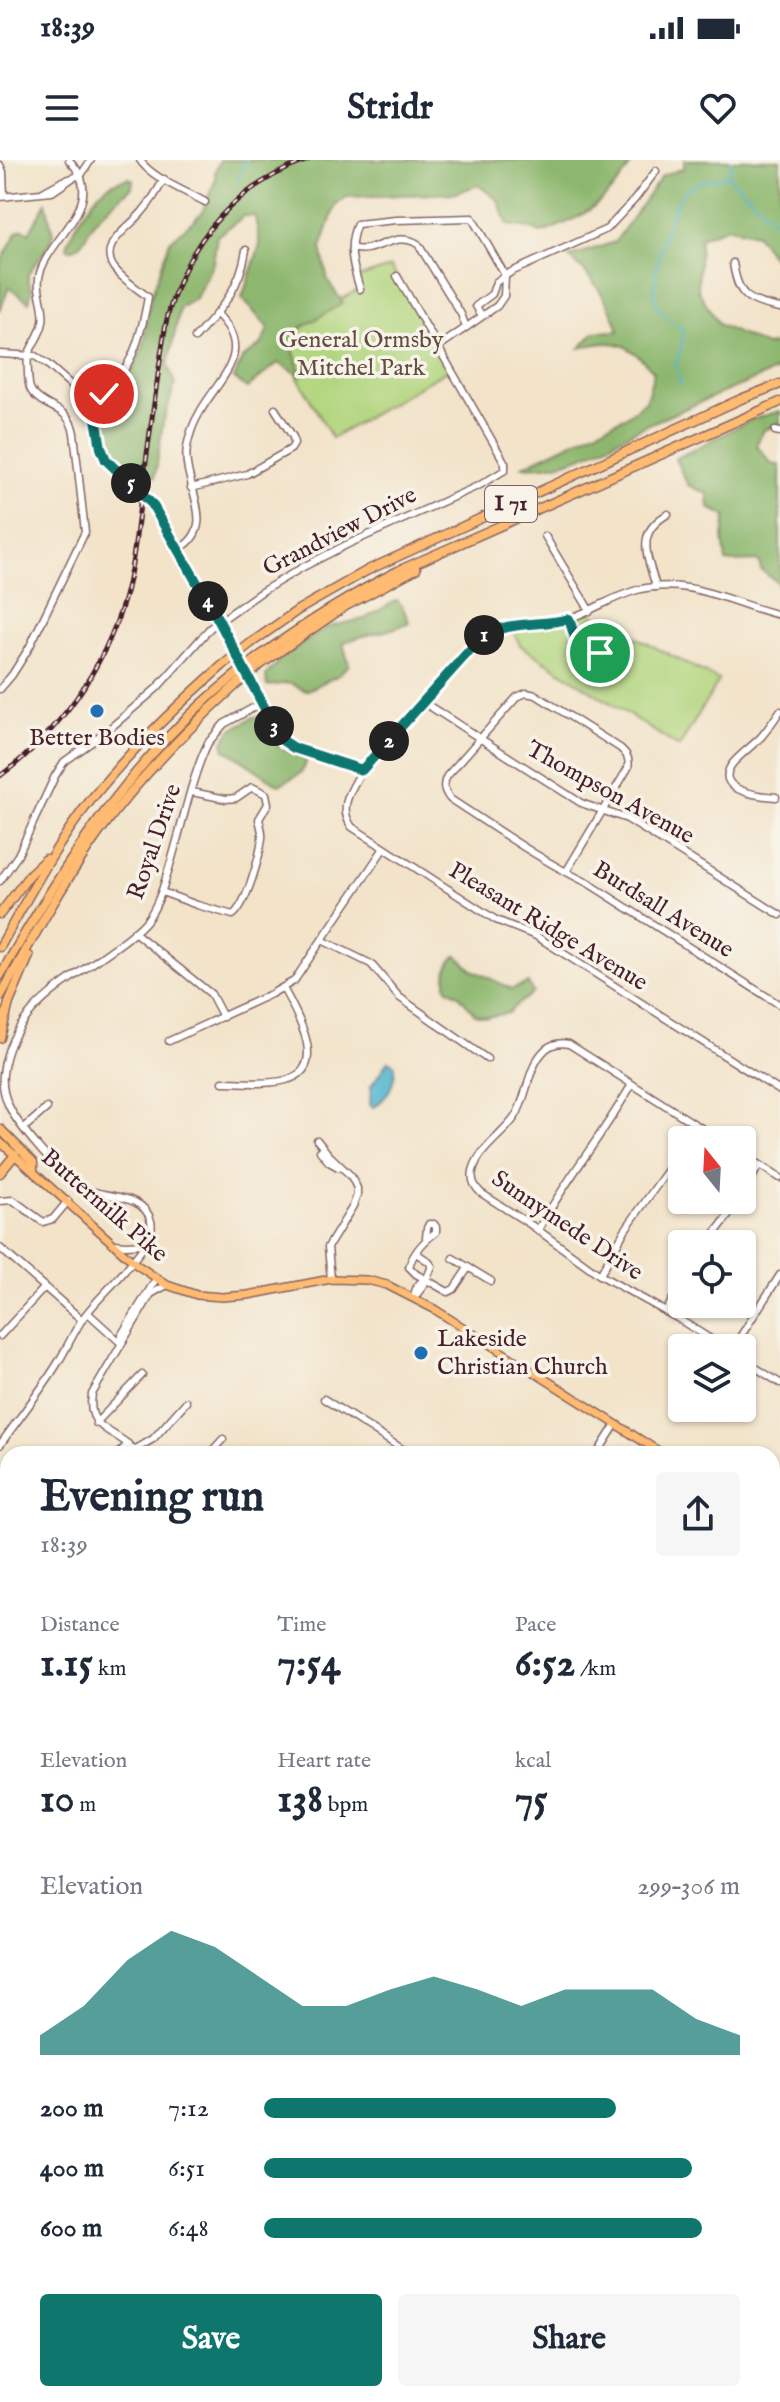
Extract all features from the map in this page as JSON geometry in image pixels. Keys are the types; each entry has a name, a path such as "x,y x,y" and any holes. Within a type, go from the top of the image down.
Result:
{"highway":[{"name":"I 71","path":"0,947 56,850 89,803 149,733 251,643 298,610 368,570 780,384"},
{"name":"I 71","path":"0,976 48,892 110,803 201,704 297,629 367,587 780,402"},
{"path":"0,997 69,877 98,835 123,803 233,682"},
{"path":"0,1038 9,1003 27,959 81,866 123,803"},
{"path":"0,914 31,873 56,850"},
{"path":"0,1129 33,1162 33,1170"},
{"path":"0,1173 15,1155"}],"main road":[{"name":"Buttermilk Pike","path":"0,1142 133,1261 167,1285 197,1295 222,1297 331,1279 378,1282 414,1298 650,1446"}],"street":[{"path":"0,689 29,648 85,532 71,420 64,412 36,396 29,382 28,355 41,333 44,319 38,289 40,273 84,194 81,175 69,160"},
{"path":"140,160 164,179 205,202"},
{"path":"0,165 3,172 2,196 42,194 58,189 81,175 89,162"},
{"path":"482,316 476,306 492,294 496,282 505,275 607,229 656,171"},
{"path":"89,402 115,382 129,364 138,342 148,297 114,268 110,248 141,214 164,179"},
{"path":"360,289 351,259 357,224 472,218 505,275 504,296 502,302 438,347"},
{"path":"352,248 361,250 398,238 418,244 466,327"},
{"path":"195,338 236,288 246,250"},
{"path":"733,263 743,295 754,302 780,308"},
{"name":"Grandview Drive","path":"0,881 16,860 64,762 157,688 200,637 219,621 303,567 503,472 505,463 397,276"},
{"path":"179,549 195,535 199,525 199,512 187,466 189,441 200,412 228,373 234,354 231,334 217,314"},
{"path":"0,354 35,356 89,402 95,412 106,460 152,504 280,736 289,745 362,770 477,642 500,627 548,624 569,619 622,595 656,587 704,590 780,615"},
{"path":"191,488 247,474 291,449 293,437 275,409"},
{"path":"656,587 647,538 654,523 668,514"},
{"path":"545,536 590,611"},
{"path":"569,619 584,674"},
{"path":"579,650 600,653"},
{"path":"480,739 517,697 526,693 536,695 625,753 628,768 566,872"},
{"name":"Thompson Avenue","path":"423,702 581,803 627,819 780,915"},
{"name":"Royal Drive","path":"145,1244 152,1227 148,1215 139,1204 77,1185 24,1128 8,1105 3,1080 6,1059 20,1025 35,1006 147,919 162,892 204,751 214,735 238,715 262,703"},
{"path":"776,797 755,796 739,790 730,782 729,772 731,765 762,736 780,711"},
{"name":"Burdsall Avenue","path":"480,739 447,776 443,784 450,799 780,1005"},
{"name":"Pleasant Ridge Avenue","path":"362,770 346,803 345,814 352,827 496,920 536,936 780,1091"},
{"path":"162,892 233,915 238,911 252,879 263,835 259,819 268,804 266,794 252,787 236,798 221,799 192,792"},
{"path":"169,1041 283,988 300,975 384,848"},
{"path":"134,932 211,994 223,1017"},
{"path":"322,940 371,964 399,997 487,1059"},
{"path":"223,1082 285,1081 302,1069 309,1054 308,1042 283,988"},
{"name":"Sunnymede Drive","path":"632,1084 569,1044 556,1044 542,1053 519,1109 477,1162 473,1181 481,1193 600,1275 702,1334"},
{"path":"538,1230 555,1199 607,1126 632,1084 695,1125"},
{"path":"24,1128 47,1108"},
{"path":"331,1279 328,1247 357,1195 355,1182 317,1140 323,1156 342,1168"},
{"path":"756,1163 780,1178"},
{"path":"756,1170 759,1165"},
{"path":"600,1275 625,1230 668,1170"},
{"path":"0,1201 13,1200 43,1222 53,1219 68,1201"},
{"path":"426,1238 409,1267 448,1292 454,1289 468,1268"},
{"path":"114,1244 145,1244"},
{"path":"0,1445 54,1369 85,1316 145,1244"},
{"path":"0,1248 44,1288 121,1343"},
{"path":"414,1298 431,1271 431,1264 416,1253"},
{"path":"453,1258 491,1281"},
{"path":"742,1334 780,1275"},
{"path":"121,1343 122,1334 156,1279"},
{"path":"128,1444 96,1423 90,1406 92,1394 151,1294 167,1285"},
{"path":"0,1336 44,1288"},
{"path":"666,1312 668,1308"},
{"path":"756,1368 780,1383"},
{"path":"96,1423 142,1375"},
{"path":"324,1399 397,1446"},
{"path":"143,1446 186,1402"},
{"path":"602,1446 616,1424"},
{"path":"216,1446 223,1439"}],"green space":[{"path":"220,160 634,160 595,206 571,221 541,233 508,225 498,200 478,185 455,193 347,197 336,204 321,248 328,281 343,303 301,328 293,349 301,376 278,363 247,388 234,379 242,359 262,344 268,328 242,298 260,245 255,216 244,216 217,236 213,263 196,298 180,308 168,365 175,384 163,423 155,477 112,453 98,409 113,398 134,369 144,344 150,300 170,241 202,213"},
{"path":"684,160 780,160 780,267 756,234 727,227 700,238 698,290 719,325 766,346 780,343 780,369 573,460 523,466 625,417 646,401 654,372 637,354 613,343 580,348 595,332 619,331 600,290 569,257 615,242 662,176 684,168"},
{"path":"129,178 133,180 132,187 98,217 81,243 69,250 67,247 72,232 94,199 110,184"},
{"path":"46,202 53,234 28,274 32,289 29,302 9,287 0,311 0,264 17,232 23,229 29,233"},
{"name":"General Ormsby Mitchel Park","path":"391,267 451,368 332,438 275,337 359,289 356,278"},
{"path":"780,411 780,424 764,430 756,445 771,463 780,466 780,591 777,582 761,570 759,561 726,562 723,537 726,516 709,508 708,494 688,485 675,459 753,419"},
{"path":"397,600 409,622 343,643 349,665 337,676 306,691 290,683 267,686 266,675 282,658 328,627 364,619"},
{"path":"590,611 596,617 719,680 679,747 520,645 511,626 548,624"},
{"path":"254,717 261,717 280,747 306,759 301,773 279,785 225,749 223,742 231,730"},
{"path":"455,956 472,970 512,989 528,983 533,993 508,1013 486,1017 475,1014 460,996 447,988 447,971"}],"water":[{"path":"388,1061 395,1065 392,1083 387,1094 373,1107 370,1105 371,1086"}],"waterway":[{"path":"238,180 246,160"},
{"path":"729,175 732,160"},
{"path":"681,384 676,366 683,339 682,328 663,313 654,292 662,243 674,209 687,189 707,180 729,176"},
{"path":"730,177 780,227"}],"railway":[{"path":"0,776 60,720 91,675 115,626 132,564 166,323 185,268 215,222 234,203 256,186 308,160"}],"place":[{"name":"Better Bodies","path":"97,711"},
{"name":"Lakeside Christian Church","path":"421,1353"}],"route":[{"path":"104,394 90,404 95,412 106,460 152,504 282,740 294,748 362,770 477,642 500,627 548,624 569,619 579,650 600,653"}]}
